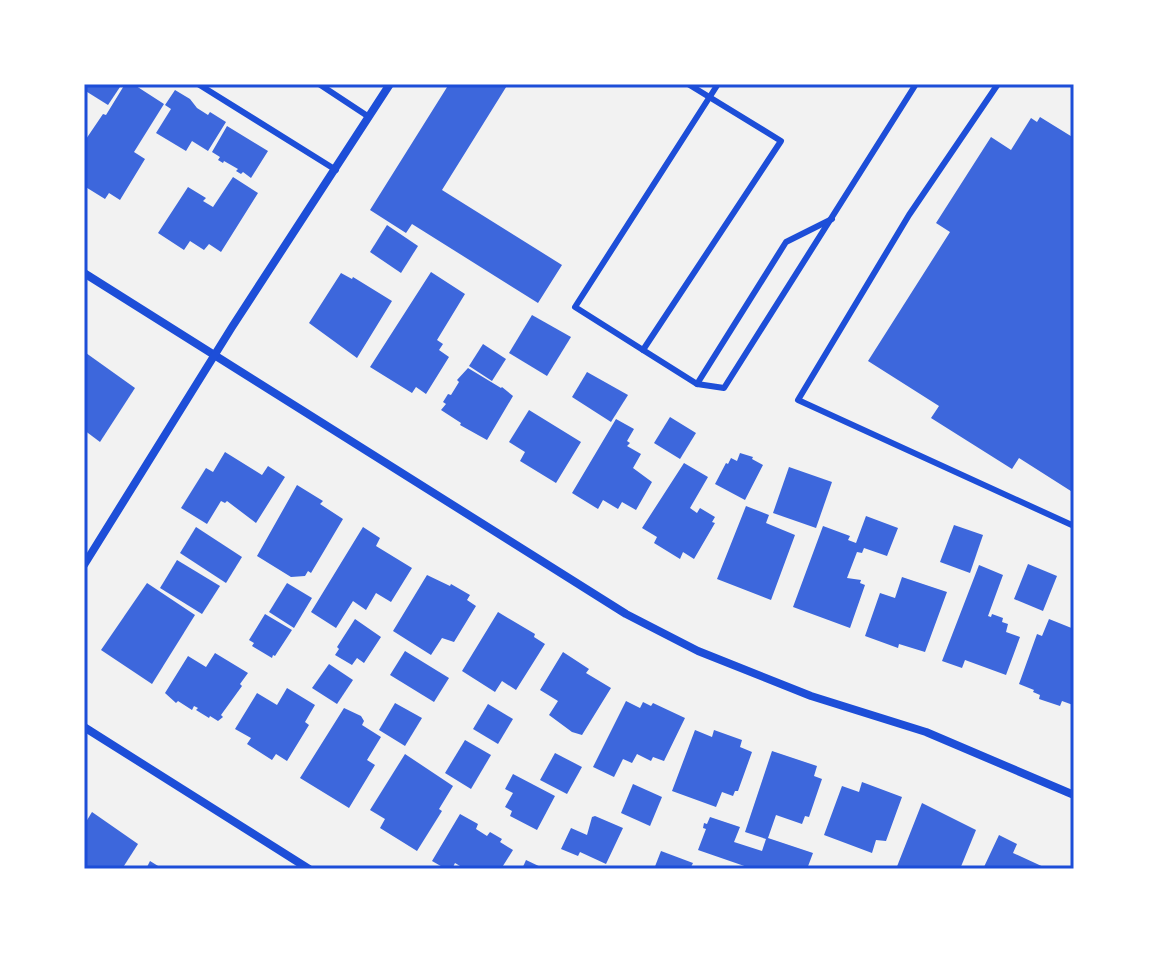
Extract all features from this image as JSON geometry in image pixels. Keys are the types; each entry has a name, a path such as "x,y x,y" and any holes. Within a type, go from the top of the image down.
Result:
{"street":[{"path":"84,565 232,327 390,84"},
{"path":"84,273 626,614 698,651 811,696 926,732 1074,795"},
{"path":"84,727 309,869"}],"lane":[{"path":"198,84 336,170"},
{"path":"319,84 369,117"},
{"path":"643,350 781,141 688,84"},
{"path":"718,84 575,307 697,384 724,388 916,84"},
{"path":"998,84 909,215 798,400 1074,526"},
{"path":"697,384 786,242 832,219"}],"building":[{"path":"84,84 122,84 108,105 84,90"},
{"path":"125,84 133,84 164,104 134,152 145,159 120,200 109,193 105,199 84,186 84,142"},
{"path":"449,84 508,84 442,190 562,265 538,303 412,224 406,233 370,210"},
{"path":"175,90 208,115 210,112 226,122 208,151 192,141 186,151 156,133 171,109 165,105"},
{"path":"1040,117 1074,138 1074,493 1019,458 1012,469 931,418 939,406 868,361 950,232 936,223 991,137 1011,150 1031,118 1037,122"},
{"path":"227,126 268,151 251,178 218,160 220,157 212,152"},
{"path":"233,177 258,193 221,252 209,244 204,250 190,241 184,250 158,233 188,187 206,198 203,201 213,207"},
{"path":"387,225 418,246 401,273 370,252"},
{"path":"431,272 465,294 437,340 443,344 439,350 449,357 426,394 416,387 412,393 370,367"},
{"path":"341,273 392,301 357,358 309,323"},
{"path":"532,315 571,337 547,376 509,353"},
{"path":"483,344 506,359 492,381 469,366"},
{"path":"86,353 135,388 100,442 84,430"},
{"path":"468,368 513,396 487,440 441,410 448,394 451,395 459,382 457,380"},
{"path":"587,372 628,395 611,422 572,397"},
{"path":"529,410 581,442 556,483 520,461 525,452 509,442"},
{"path":"670,417 696,433 680,459 654,443"},
{"path":"616,419 634,429 627,446 641,454 633,468 652,482 636,510 622,502 618,509 603,500 598,509 572,493"},
{"path":"225,452 262,475 268,466 285,477 256,523 227,501 221,501 207,524 181,508 206,468 213,472"},
{"path":"740,453 753,457 763,465 745,500 715,484 726,463 731,458 737,461"},
{"path":"684,463 708,477 690,508 697,513 700,508 715,517 712,522 715,523 694,559 683,552 680,559 654,543 657,537 642,528"},
{"path":"789,467 832,482 816,528 773,513"},
{"path":"297,485 323,501 320,504 343,519 311,573 308,571 305,576 291,577 257,556"},
{"path":"746,506 769,515 766,523 795,535 771,600 717,579"},
{"path":"866,516 898,528 887,556 864,548 862,553 857,552 847,578 861,580 860,583 865,585 850,628 793,607 823,526 850,536 848,540 856,543"},
{"path":"954,525 983,535 970,573 940,562"},
{"path":"196,527 242,557 226,583 180,553"},
{"path":"363,527 380,538 376,546 412,568 391,602 376,593 366,610 353,601 336,628 311,612"},
{"path":"177,560 220,586 202,614 160,588"},
{"path":"1028,564 1057,576 1043,611 1014,599"},
{"path":"979,565 1003,575 988,616 992,614 1003,618 1002,622 1008,624 1006,632 1020,637 1006,675 965,660 962,668 942,661"},
{"path":"427,575 470,595 467,600 476,606 454,642 442,638 431,655 393,631"},
{"path":"902,577 947,592 925,652 899,644 898,648 865,636 880,593 895,598"},
{"path":"147,583 195,615 152,684 101,650"},
{"path":"287,583 312,598 294,628 269,612"},
{"path":"498,612 535,634 534,637 545,644 516,690 502,681 495,692 462,671"},
{"path":"265,614 292,630 272,658 252,646 254,643 249,640"},
{"path":"355,619 381,637 364,663 357,658 352,665 335,655"},
{"path":"1049,619 1074,629 1073,705 1062,701 1060,706 1039,699 1040,695 1034,690 1019,684 1037,634 1042,636"},
{"path":"405,651 449,678 434,702 390,675"},
{"path":"563,652 589,669 586,673 611,688 582,735 572,732 549,715 558,701 540,690"},
{"path":"215,653 248,673 218,721 194,706 192,710 178,701 176,703 165,693 188,656 206,667"},
{"path":"329,664 353,680 337,704 312,688"},
{"path":"287,688 315,705 305,722 309,725 287,761 276,754 272,760 247,744 251,738 235,729 257,693 277,705"},
{"path":"626,701 640,708 643,702 651,706 653,703 685,718 664,761 653,757 651,761 637,754 632,763 623,759 614,777 593,767"},
{"path":"395,703 422,718 405,746 379,730"},
{"path":"488,704 513,719 498,744 473,729"},
{"path":"344,708 361,716 364,721 362,725 381,737 367,760 375,765 349,808 300,778"},
{"path":"695,730 712,737 714,730 742,740 740,747 752,752 738,791 733,796 722,792 716,807 672,791"},
{"path":"465,740 491,755 471,789 445,773"},
{"path":"772,751 817,766 814,776 822,779 809,817 805,816 802,824 776,815 768,838 813,853 807,869 753,869 698,850 706,829 703,828 704,823 707,824 710,817 740,827 734,842 762,851 766,839 745,832"},
{"path":"555,753 582,767 567,794 540,780"},
{"path":"405,754 453,786 439,809 442,811 417,851 380,828 385,819 370,810"},
{"path":"513,774 555,796 537,830 510,816 512,811 505,807 513,793 505,789"},
{"path":"862,782 902,797 886,841 876,840 872,853 824,835 842,786 859,792"},
{"path":"633,784 662,797 650,826 621,813"},
{"path":"922,803 976,830 960,869 896,869"},
{"path":"92,812 138,844 122,869 84,869 84,825"},
{"path":"460,814 478,824 476,829 487,836 490,832 513,850 501,869 465,869 455,863 452,869 446,869 432,861"},
{"path":"595,816 623,828 606,864 580,852 578,856 561,849 571,828 587,835"},
{"path":"999,835 1017,844 1013,853 1048,869 983,869"},
{"path":"661,851 693,863 690,869 654,869"},
{"path":"526,860 545,869 522,869"},
{"path":"150,861 163,869 146,869"}]}
